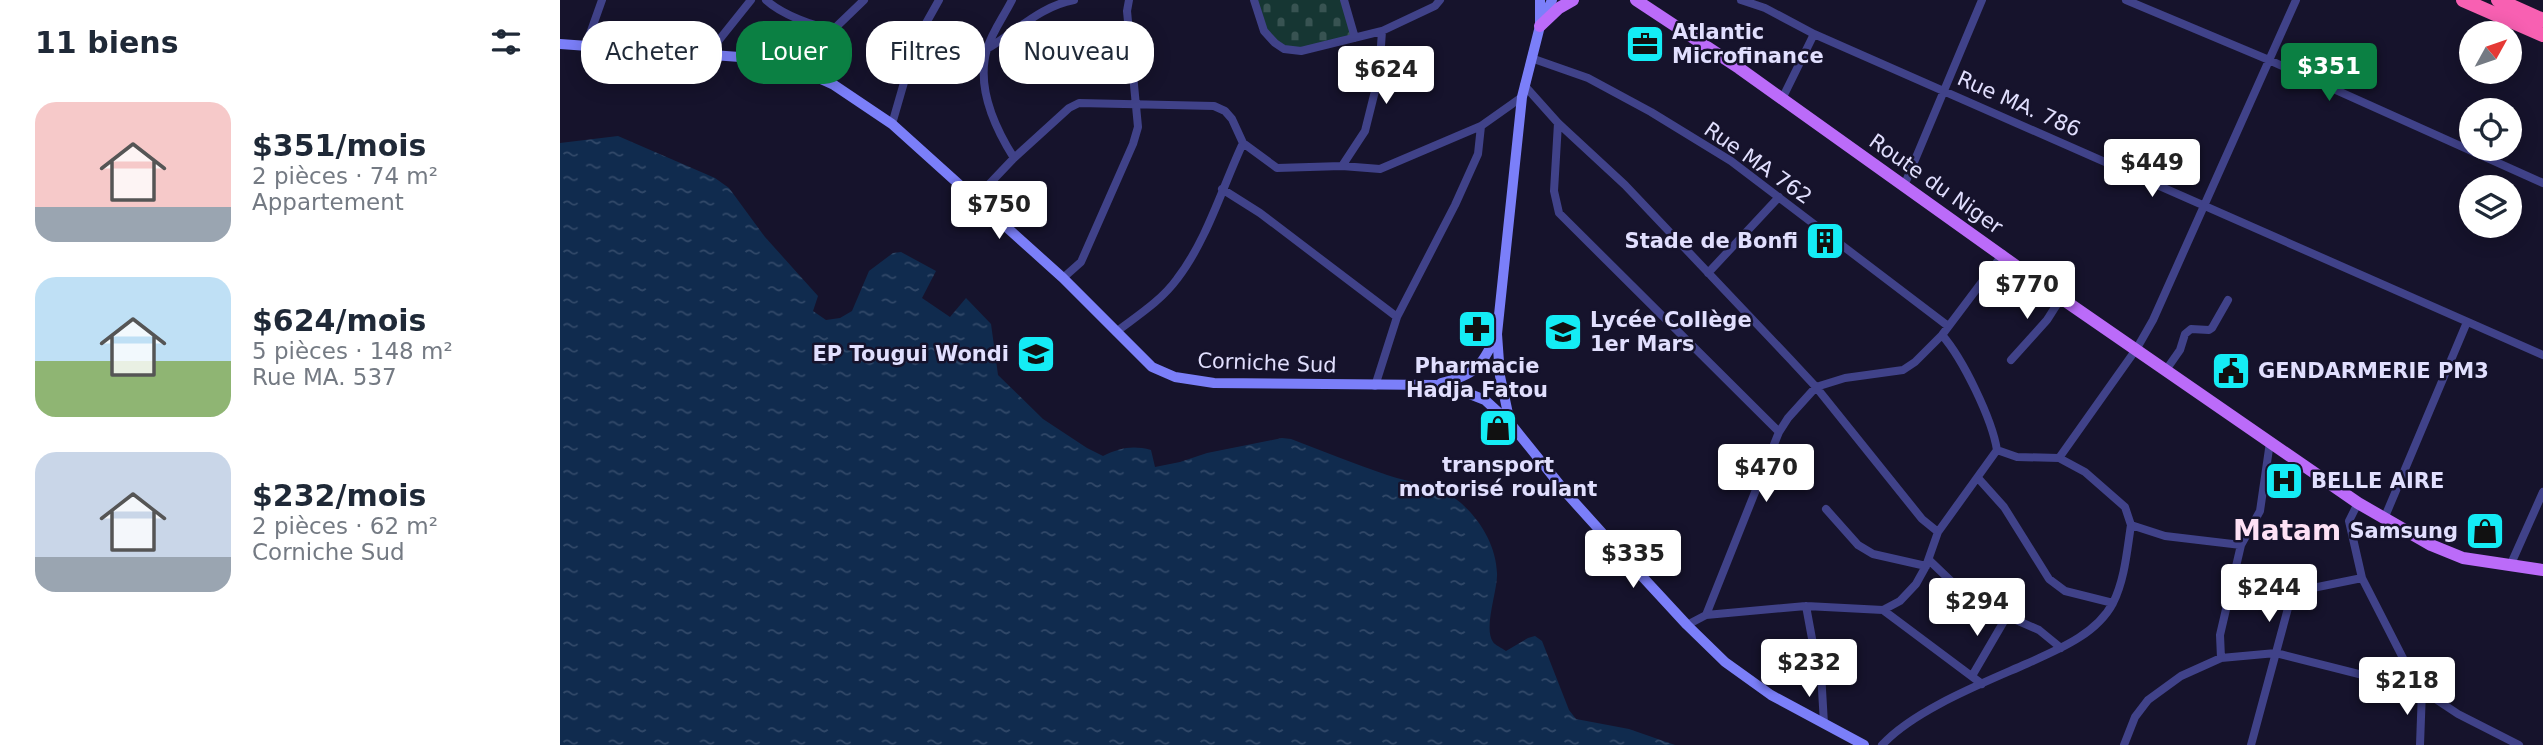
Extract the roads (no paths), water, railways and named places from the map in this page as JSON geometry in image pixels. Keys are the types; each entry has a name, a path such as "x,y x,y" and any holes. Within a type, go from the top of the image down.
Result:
{"highway":[{"path":"2463,0 2543,35"},
{"path":"2498,0 2543,20"}],"main road":[{"path":"1510,423 1500,376 1497,334 1523,91 1539,26 1540,0"},
{"path":"1539,26 1552,0"},
{"path":"1539,26 1559,8 1573,0"},
{"name":"Route du Niger","path":"1636,0 1782,99 2003,254 2061,298 2137,348 2357,503 2431,545 2463,558 2543,570"},
{"name":"Corniche Sud","path":"560,44 581,45"},
{"name":"Corniche Sud","path":"722,56 769,59 790,65 834,85 892,124 1063,278 1152,367 1175,377 1214,383 1435,385 1457,389 1485,400 1510,423 1568,495 1709,648 1771,695 1864,745"},
{"path":"1435,385 1471,374 1485,361 1497,334"}],"street":[{"path":"595,21 602,0"},
{"path":"722,36 751,0"},
{"path":"765,0 823,29 835,28 864,0"},
{"path":"892,124 916,41 939,0"},
{"path":"1012,0 987,48 983,71 985,89 1000,136 1014,158"},
{"path":"987,48 1043,10 1074,0"},
{"path":"1063,278 1081,262 1138,127 1127,11 1129,0"},
{"path":"1254,0 1265,31 1275,43 1284,49 1301,51 1382,31 1435,6 1440,0"},
{"path":"1344,0 1356,38"},
{"name":"Rue MA. 786","path":"1741,0 1765,8 1814,34 2543,355"},
{"path":"1903,186 1982,0"},
{"path":"2126,0 2269,60 2543,183"},
{"path":"2059,458 2137,348 2153,320 2296,0"},
{"path":"1342,166 1365,131 1379,75 1382,31"},
{"path":"1782,99 1814,34"},
{"name":"Rue MA 762","path":"1531,58 1588,78 1651,112 1731,161 1948,326"},
{"path":"976,198 1014,158 1069,108 1079,103 1214,106 1225,111 1232,119 1243,143 1278,168 1342,166 1380,169 1481,126 1523,91 1625,186 1708,272 1816,387 1922,519 1938,532"},
{"path":"1558,123 1554,191 1559,213 1779,432"},
{"path":"1375,386 1397,317 1478,154 1481,126"},
{"path":"1116,332 1164,294 1178,279 1205,232 1243,143"},
{"path":"1222,189 1260,213 1397,317"},
{"path":"1708,272 1779,197"},
{"path":"1706,615 1779,432 1788,418 1816,387 1845,377 1903,370 1925,354 2003,254"},
{"path":"2011,360 2047,320 2061,298"},
{"path":"2166,370 2180,350 2185,334 2191,329 2209,330 2228,300"},
{"path":"2384,519 2467,322"},
{"path":"1687,625 1706,615 1806,606 1883,610 1900,601 1916,584 1938,532 1997,450 1994,433 1954,348 1942,335"},
{"path":"2221,658 2220,635 2241,545 2260,511 2270,442"},
{"path":"1882,745 1917,717 2085,634 2113,603 2123,571 2131,525 2125,507 2085,472 2059,458 2017,457 1997,450"},
{"path":"1978,478 2004,507 2049,579 2065,591 2113,603"},
{"path":"2510,566 2543,492"},
{"path":"2357,503 2349,521 2362,578 2405,662 2410,686"},
{"path":"1826,509 1858,545 1873,554 1927,563 1954,584 2007,616 2039,630 2061,648"},
{"path":"2131,525 2165,536 2241,545"},
{"path":"2252,745 2291,597 2298,591 2362,578"},
{"path":"1806,606 1813,644"},
{"path":"1883,610 1982,684"},
{"path":"1972,676 2007,616"},
{"path":"2124,745 2135,717 2148,699 2181,677 2221,658 2276,653 2423,690 2458,714 2519,745"},
{"path":"1821,672 1824,724"},
{"path":"2420,745 2423,690"}],"water":[{"path":"618,136 715,178 729,188 765,237 818,296 813,311 826,320 840,318 852,311 869,271 893,253 901,252 936,271 922,298 950,317 966,298 991,324 998,375 1043,419 1103,456 1126,448 1144,448 1151,450 1155,467 1207,453 1282,438 1291,439 1387,475 1435,488 1453,497 1481,526 1494,553 1497,580 1490,618 1490,636 1494,643 1506,651 1535,636 1542,641 1569,710 1576,719 1629,729 1675,745 560,745 560,143"}],"place":[{"name":"Atlantic Microfinance","path":"1645,44"},
{"name":"Stade de Bonfi","path":"1825,241"},
{"name":"Pharmacie Hadja Fatou","path":"1477,329"},
{"name":"Lycée Collège 1er Mars","path":"1563,332"},
{"name":"EP Tougui Wondi","path":"1036,354"},
{"name":"GENDARMERIE PM3","path":"2231,371"},
{"name":"transport motorisé roulant","path":"1498,428"},
{"name":"BELLE AIRE","path":"2284,481"},
{"name":"Samsung","path":"2485,531"}],"district":[{"name":"Matam","path":"2287,530"}]}
